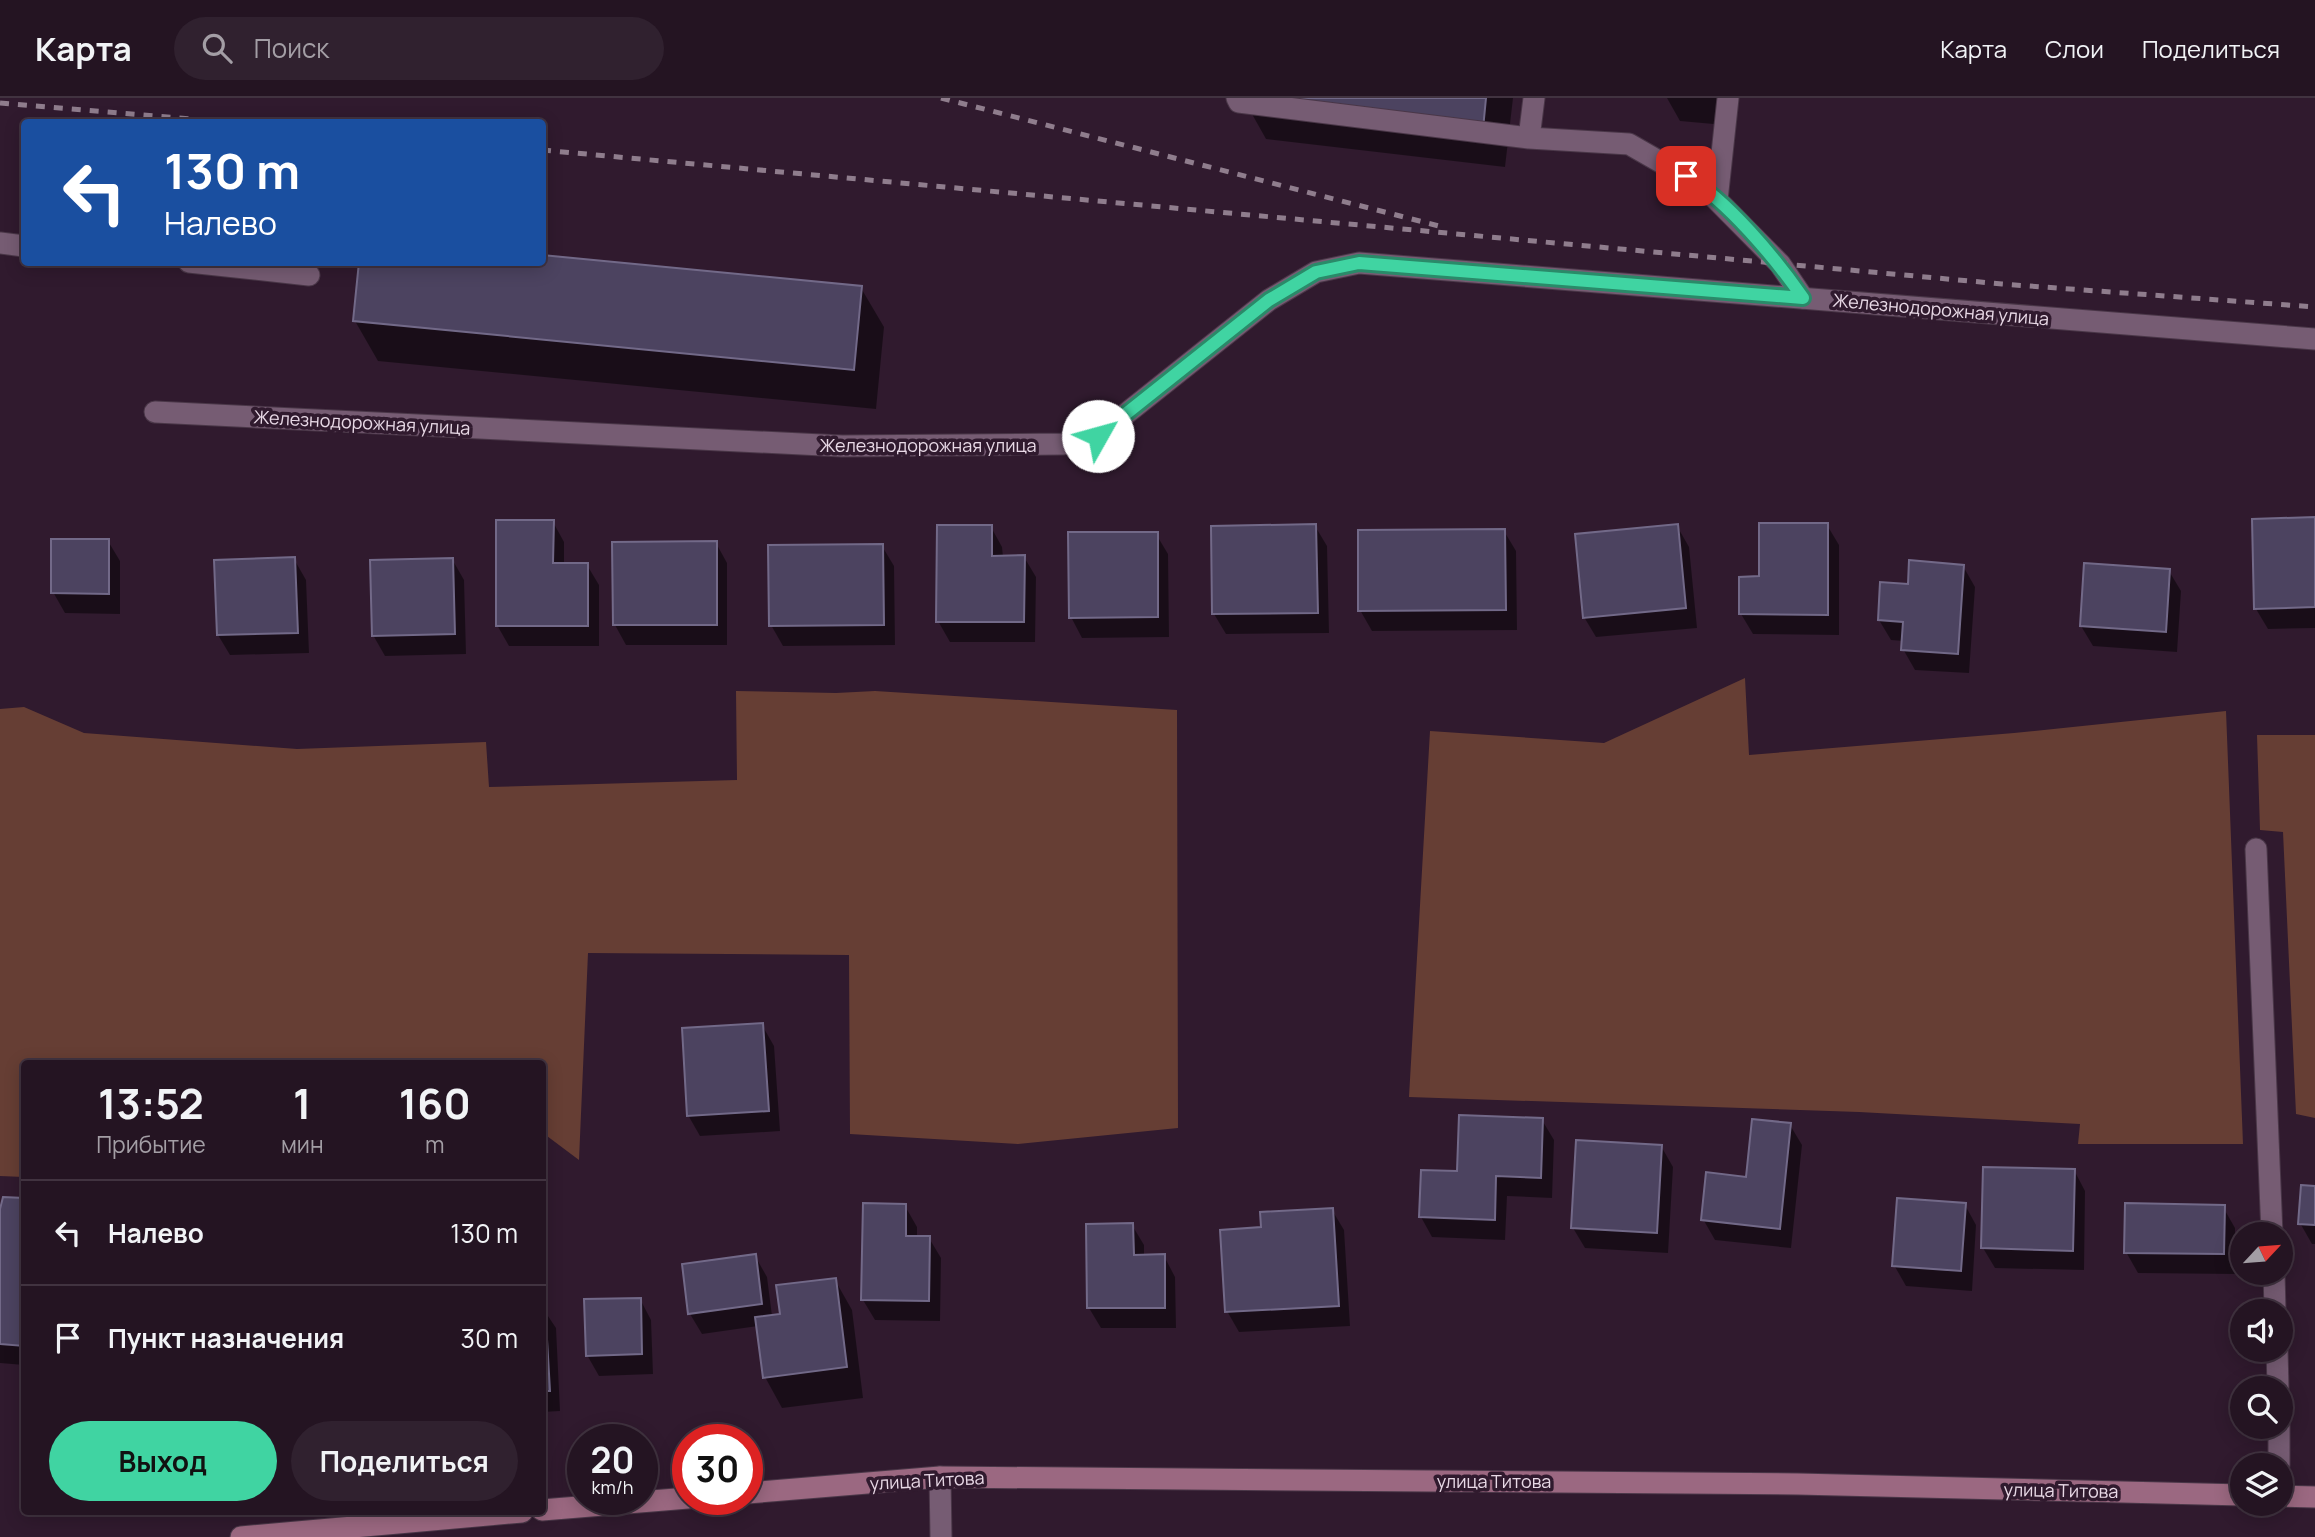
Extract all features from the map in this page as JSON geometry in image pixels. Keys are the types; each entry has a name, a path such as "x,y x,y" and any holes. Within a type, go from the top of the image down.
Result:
{"main road":[{"name":"улица Титова","path":"763,1492 940,1477 1798,1484 2230,1495"},
{"path":"2293,1496 2315,1497"},
{"path":"546,1510 672,1499"},
{"path":"241,1537 488,1515"}],"street":[{"path":"1237,98 1239,102 1529,138 1629,144 1704,187 1780,264 1803,298"},
{"path":"1529,138 1534,98"},
{"path":"1717,200 1728,98"},
{"path":"0,243 21,246"},
{"name":"Железнодорожная улица","path":"155,412 842,446 1063,444 1098,436 1269,300 1316,272 1359,263 2315,339"},
{"path":"226,266 309,275"},
{"path":"2256,849 2272,1222"},
{"path":"940,1477 940,1537"}],"shaded area":[{"path":"1745,678 1749,755 2014,733 2226,711 2243,1144 2078,1144 2080,1124 1859,1112 1409,1097 1430,731 1604,743"},
{"path":"736,691 875,691 1177,710 1178,1128 1018,1144 850,1134 849,955 588,953 579,1160 546,1135 546,1060 21,1060 21,1177 0,1176 0,709 24,707 84,733 297,749 486,742 489,787 737,780"},
{"path":"2257,735 2315,735 2315,1118 2296,1114 2283,832 2260,830"}],"building":[{"path":"1241,98 1486,98 1483,129"},
{"path":"546,255 862,286 854,370 353,321 359,266 546,266"},
{"path":"2315,517 2315,607 2254,609 2252,519"},
{"path":"496,520 554,520 553,563 588,563 588,626 496,626"},
{"path":"1759,523 1828,523 1828,615 1739,614 1739,577 1759,576"},
{"path":"1316,524 1318,613 1212,614 1211,526"},
{"path":"1678,524 1686,608 1583,618 1575,534"},
{"path":"937,525 992,525 992,556 1025,555 1024,622 936,622"},
{"path":"1505,529 1506,610 1358,611 1358,530"},
{"path":"1068,532 1158,532 1158,617 1069,618"},
{"path":"51,539 109,539 109,594 51,593"},
{"path":"717,541 717,625 613,625 612,542"},
{"path":"883,544 884,625 769,626 768,545"},
{"path":"295,557 298,633 217,635 214,560"},
{"path":"453,558 455,634 372,636 370,560"},
{"path":"1909,560 1964,565 1958,654 1901,650 1903,622 1878,620 1880,582 1908,584"},
{"path":"2084,563 2170,569 2166,632 2080,626"},
{"path":"763,1023 769,1111 687,1116 682,1028"},
{"path":"1459,1115 1543,1118 1541,1178 1496,1176 1495,1220 1419,1217 1421,1170 1457,1171"},
{"path":"1752,1119 1791,1123 1780,1229 1701,1220 1706,1172 1746,1177"},
{"path":"1576,1140 1662,1145 1657,1233 1571,1228"},
{"path":"1983,1167 2075,1169 2073,1251 1981,1248"},
{"path":"2301,1185 2315,1186 2315,1225 2298,1224"},
{"path":"3,1197 21,1198 21,1346 0,1344 0,1209"},
{"path":"1897,1198 1966,1203 1961,1271 1892,1266"},
{"path":"863,1203 906,1204 906,1236 930,1236 929,1301 861,1300"},
{"path":"2125,1203 2225,1205 2224,1254 2124,1253"},
{"path":"1333,1208 1339,1306 1225,1312 1220,1230 1261,1227 1260,1212"},
{"path":"1133,1223 1134,1255 1165,1254 1165,1308 1087,1308 1086,1224"},
{"path":"756,1254 762,1304 688,1314 682,1264"},
{"path":"836,1278 847,1367 763,1378 755,1317 780,1314 776,1285"},
{"path":"641,1298 642,1354 586,1356 584,1299"},
{"path":"546,1322 550,1391 546,1391"}],"railway":[{"path":"941,98 1439,226"},
{"path":"0,103 191,119"},
{"path":"546,150 2002,284 2315,307"}],"route":[{"path":"1098,436 1269,300 1316,272 1359,263 1803,298 1780,264 1704,187 1686,176"}]}
